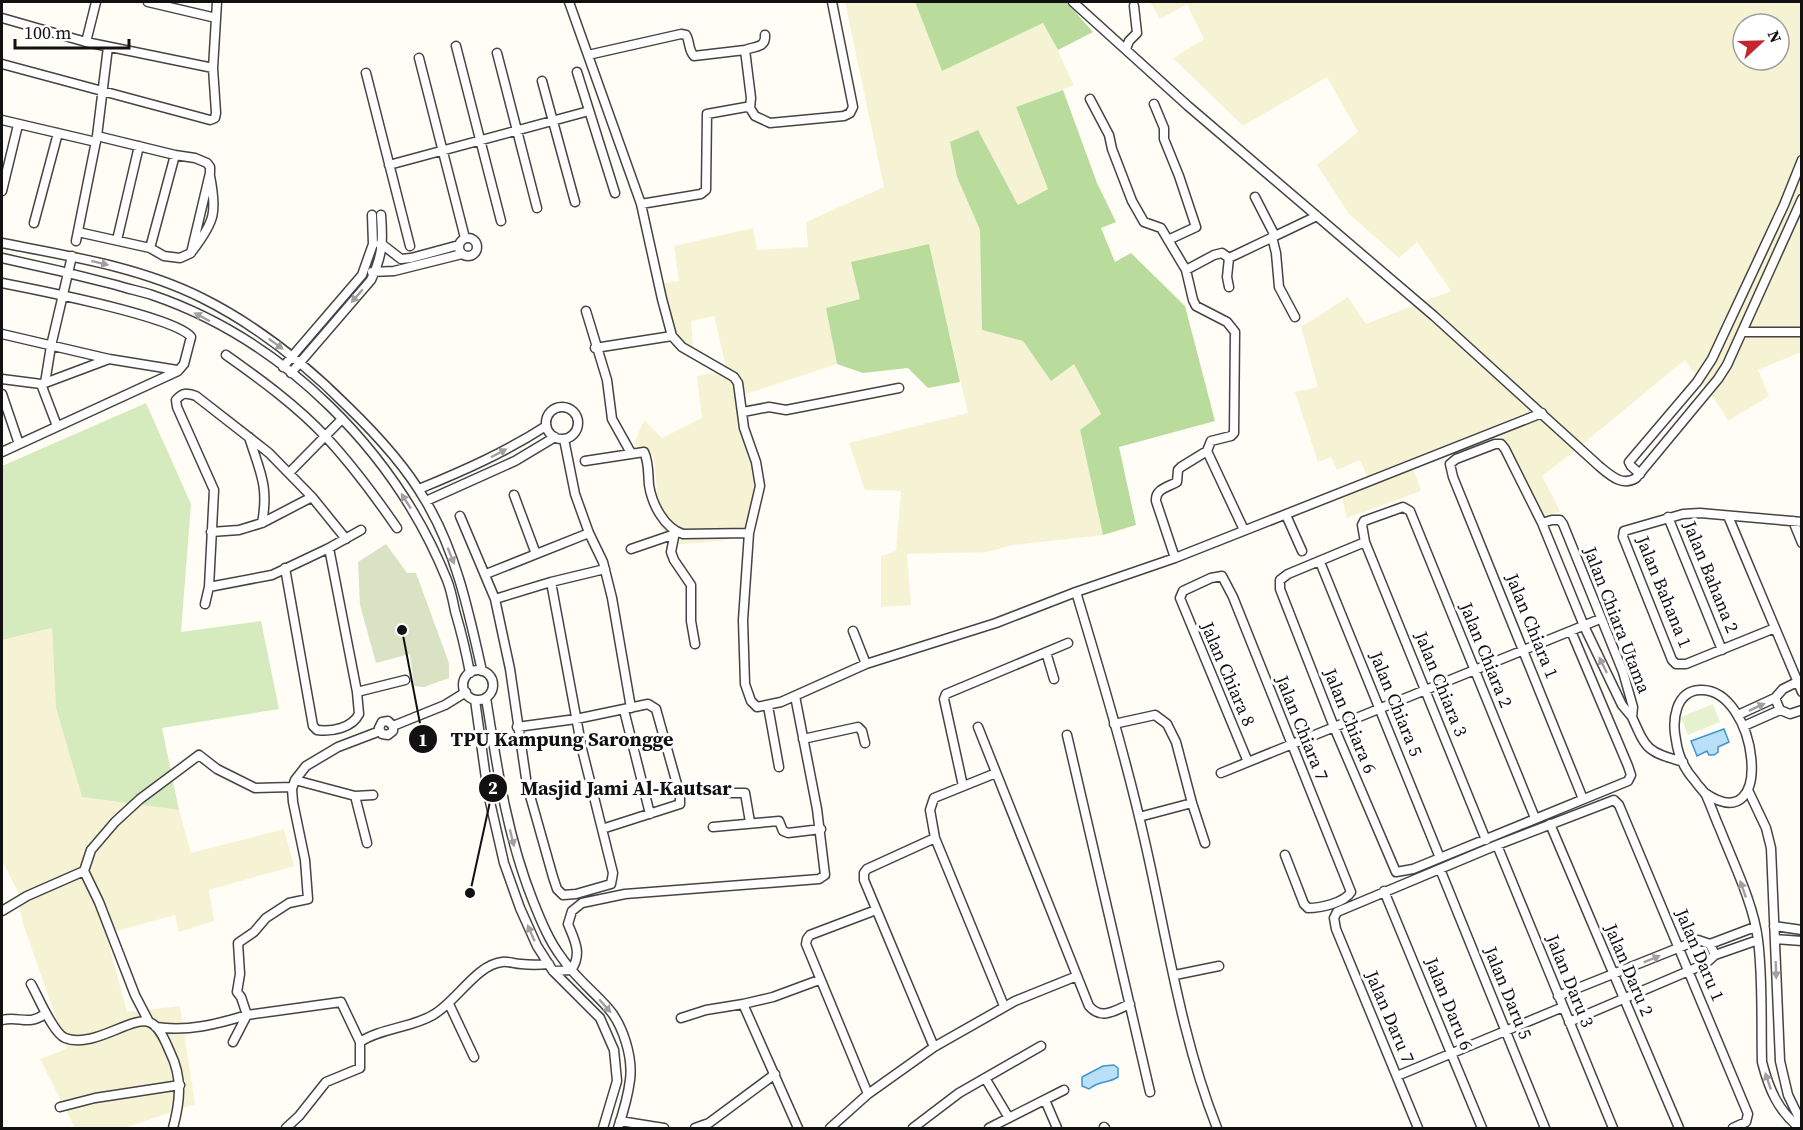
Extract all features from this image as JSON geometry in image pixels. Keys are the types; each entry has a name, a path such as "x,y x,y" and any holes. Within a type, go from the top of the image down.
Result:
{"street":[{"path":"86,42 96,2"},
{"path":"148,2 216,18"},
{"path":"2,64 210,120 215,118 216,113 213,68 217,2"},
{"path":"569,2 641,204 672,336 682,347 734,377 738,383 744,428 756,462 760,486 749,533 743,620 744,684 751,701 757,706 768,706 866,664 996,623 1076,592 1175,558 1542,413"},
{"path":"641,204 701,194 706,190 707,114 746,107 750,108 756,116 770,123 844,116 850,113 853,106 832,2"},
{"path":"1073,2 1127,45 1188,106 1382,270 1608,474 1621,481 1630,482 1638,476 1727,365 1802,199"},
{"path":"1127,45 1137,33 1134,6"},
{"path":"2,18 86,42 213,68"},
{"path":"588,55 681,34 688,38 690,52 694,56 745,50 763,45 766,41 765,35"},
{"path":"456,46 501,222"},
{"path":"2,120 58,133 96,139 139,146 195,158 207,163 210,167 213,193 213,219 191,253 180,258 164,256 150,248 117,240 77,237 96,139 104,92 108,47"},
{"path":"745,50 752,98 750,108"},
{"path":"497,53 537,208"},
{"path":"419,58 443,151 462,246"},
{"path":"577,72 615,193"},
{"path":"366,73 410,246"},
{"path":"542,81 575,202"},
{"path":"1090,99 1109,135 1121,176 1138,212 1144,222 1161,228 1186,270 1196,306 1227,322 1235,332 1234,433 1211,441 1207,451 1180,467 1177,482 1155,495 1175,558"},
{"path":"1154,104 1164,128 1164,139 1196,227 1168,240"},
{"path":"390,165 589,111"},
{"path":"2,191 18,124"},
{"path":"34,224 58,133"},
{"path":"117,240 139,146"},
{"path":"150,248 175,155"},
{"path":"1638,476 1630,466 1631,458 1697,382 1712,359 1784,205 1802,160"},
{"path":"191,253 210,173"},
{"path":"1255,197 1273,237 1279,287 1295,317"},
{"path":"291,373 371,280 383,245 381,214"},
{"path":"283,367 362,275 373,244 372,215"},
{"path":"1228,258 1317,216"},
{"path":"2,243 72,256 118,268 201,297 247,323 300,363 374,433 419,489 438,526 459,578 482,671"},
{"path":"373,244 383,245 401,259 462,246"},
{"path":"365,269 374,273 394,271 462,246"},
{"path":"1186,270 1214,255 1222,253 1228,258"},
{"path":"57,426 43,384 72,256"},
{"path":"2,258 67,271 152,295 196,314 240,338 291,373 368,445 410,506 448,582 470,673"},
{"path":"1228,258 1229,287"},
{"path":"2,284 62,294 153,320 187,333 191,337 184,364 178,370 2,452"},
{"path":"585,311 607,380 612,419 631,453"},
{"path":"1742,332 1802,332"},
{"path":"2,334 110,359 178,370"},
{"path":"595,348 672,336"},
{"path":"226,355 298,411 325,436 358,474 397,528"},
{"path":"2,379 43,384 110,359"},
{"path":"742,412 769,407 786,410 899,388"},
{"path":"206,604 209,588 214,490 177,407 176,400 183,393 196,396 269,453 312,497 346,539"},
{"path":"2,394 20,444"},
{"path":"554,408 569,408 576,415 578,425 573,434 564,439 555,437 546,426 547,416 554,408"},
{"path":"289,473 342,419"},
{"path":"419,489 482,462 546,426"},
{"path":"249,437 264,480 266,504 262,524"},
{"path":"426,501 487,474 535,450 555,437"},
{"path":"564,439 575,494 605,569 627,709 650,814"},
{"name":"Jalan Chiara Utama","path":"1450,466 1456,459 1495,444 1501,444 1542,523 1584,626 1613,687 1622,705 1632,717"},
{"path":"585,461 619,457 642,451 645,453 653,502 674,533 671,552 692,585 692,621 695,644"},
{"path":"1207,451 1244,530"},
{"path":"482,462 487,474"},
{"name":"Jalan Chiara 1","path":"1450,466 1583,799"},
{"path":"514,495 536,554"},
{"path":"211,532 239,530 262,524 312,497"},
{"name":"Jalan Chiara 2","path":"1365,542 1362,525 1364,521 1403,507 1410,511 1535,818"},
{"path":"1668,517 1692,514 1797,522 1802,543"},
{"path":"1286,515 1302,551"},
{"path":"460,516 495,599 510,669 527,785 553,877 557,889 563,895 576,894 611,884 614,873 576,719 550,582"},
{"path":"1728,516 1802,692"},
{"name":"Jalan Bahana 1","path":"1668,517 1624,531 1623,537 1672,660 1676,664 1686,664 1722,650"},
{"name":"Jalan Bahana 2","path":"1668,517 1722,650"},
{"name":"Jalan Chiara Utama","path":"1542,523 1560,520 1563,524 1626,684 1633,707 1632,717"},
{"path":"425,534 438,526"},
{"path":"209,588 272,575 361,530"},
{"path":"486,574 589,533"},
{"path":"631,549 674,533 749,533"},
{"path":"1320,562 1365,542"},
{"name":"Jalan Chiara 3","path":"1365,542 1486,840"},
{"path":"285,568 314,726 317,730 334,729 356,721 359,714 357,692 329,548"},
{"name":"Jalan Chiara 6","path":"1320,562 1288,574 1280,580 1280,589 1334,727 1396,872 1413,870 1440,858"},
{"name":"Jalan Chiara 5","path":"1320,562 1440,858"},
{"path":"495,599 550,582 605,569"},
{"name":"Jalan Chiara 7","path":"1180,598 1183,591 1211,578 1222,576 1233,597 1290,744 1350,885 1351,892 1348,897 1317,908 1308,908 1304,904 1285,855"},
{"path":"1076,592 1139,817 1191,1053 1217,1128"},
{"name":"Jalan Chiara 8","path":"1180,598 1248,762"},
{"path":"1221,773 1600,619"},
{"path":"1722,650 1775,628"},
{"path":"854,631 866,664"},
{"path":"1440,858 1628,781 1631,775 1571,631"},
{"path":"963,786 944,699 946,694 1068,643"},
{"path":"1046,652 1054,679"},
{"path":"482,671 490,676 493,682 491,694 486,698 474,700 467,696 463,683 470,673 482,671"},
{"path":"357,692 405,680"},
{"path":"1738,715 1775,698 1783,689 1799,681"},
{"path":"1613,687 1619,689 1626,684"},
{"path":"1698,690 1714,692 1724,698 1738,715 1744,726 1752,781 1743,796 1727,803 1718,802 1705,793 1683,762 1676,740 1677,706 1685,696 1698,690"},
{"path":"233,1042 247,1015 237,992 240,974 238,943 254,932 266,918 289,903 308,899 305,860 293,802 294,783 306,766 338,747 380,731 388,735 393,731 393,726 445,705 466,692"},
{"path":"571,970 577,952 575,938 568,924 572,911 582,903 648,891 819,879 825,875 821,829 795,696"},
{"path":"486,698 501,794 517,857 550,940 571,970 610,1010 626,1043 631,1079 619,1125 664,1128"},
{"path":"1775,698 1780,710 1790,714 1802,710"},
{"path":"474,700 488,793 504,863 519,908 537,946 551,968 600,1018 614,1050 617,1082 603,1128"},
{"path":"517,727 576,719 648,704 656,709 680,795 680,804 602,829"},
{"path":"768,706 779,767"},
{"path":"1744,726 1780,710"},
{"path":"1114,724 1155,715 1167,724 1176,742 1205,843"},
{"path":"1632,717 1647,748 1656,754 1683,762"},
{"path":"803,739 858,727 866,743"},
{"path":"978,727 1089,1006 1095,1013 1102,1015 1130,1004"},
{"path":"1067,735 1150,1092"},
{"path":"173,1128 180,1085 172,1057 128,978 99,902 84,871 91,850 115,822 140,800 199,755 217,769 255,788 294,783 355,796 373,795"},
{"path":"996,773 934,798 930,810 935,838 1004,1006"},
{"path":"1748,790 1766,828 1771,848 1780,1061 1788,1095 1802,1124"},
{"path":"731,793 745,793 750,822"},
{"path":"1705,793 1742,884 1758,940 1762,1062 1767,1081 1781,1110 1800,1128"},
{"path":"355,796 367,843"},
{"name":"Jalan Daru 1","path":"1550,824 1614,800 1619,805 1748,1114 1746,1122 1733,1128"},
{"path":"1139,817 1192,802"},
{"path":"713,827 779,821 783,831 788,833 821,829"},
{"path":"1384,891 1550,824"},
{"name":"Jalan Daru 2","path":"1550,824 1679,1128"},
{"path":"934,1047 876,910 864,880 864,873 867,869 935,838"},
{"name":"Jalan Daru 3","path":"1497,845 1613,1128"},
{"name":"Jalan Daru 5","path":"1440,869 1545,1128"},
{"path":"2,911 27,896 84,871"},
{"name":"Jalan Daru 7","path":"1384,891 1346,907 1337,912 1334,918 1336,929 1418,1128"},
{"name":"Jalan Daru 6","path":"1384,891 1482,1128"},
{"path":"868,1094 806,944 810,935 876,910"},
{"path":"1774,926 1802,930"},
{"path":"1558,996 1698,940 1710,944 1755,927"},
{"path":"1775,939 1802,941"},
{"path":"1569,1022 1705,964 1715,955 1758,940"},
{"path":"1710,944 1715,955"},
{"path":"360,1042 369,1036 433,1015 449,1004 477,974 502,962 571,970"},
{"path":"1174,975 1219,966"},
{"path":"830,1128 868,1094 934,1047 1004,1006 1077,976"},
{"path":"681,1017 714,1008 743,1004 791,991 819,980"},
{"path":"31,984 45,1014 61,1036 76,1040 102,1036 139,1022 169,1029 208,1026 247,1015 342,1002 360,1042 360,1068 326,1082 299,1116 286,1128"},
{"path":"449,1004 474,1057"},
{"path":"743,1004 798,1128"},
{"path":"1397,1076 1563,1007"},
{"path":"2,1020 12,1018 33,1021 45,1014"},
{"path":"913,1128 959,1093 1041,1046"},
{"path":"695,1128 709,1123 775,1074"},
{"path":"985,1078 1009,1118"},
{"path":"60,1107 95,1098 180,1085"},
{"path":"989,1128 1064,1090"},
{"path":"1045,1100 1054,1128"}],"shaded area":[{"path":"845,2 915,2 942,71 1044,22 1074,85 1016,108 1048,189 1018,205 978,130 957,177 980,230 982,330 1023,341 1051,380 1074,364 1101,415 1080,430 1103,535 1013,545 987,552 907,554 911,605 881,607 881,556 896,551 901,491 865,490 849,443 968,413 928,244 860,299 826,308 837,364 740,396 763,483 749,534 722,541 671,545 660,526 654,457 634,444 644,420 662,438 702,418 697,376 727,371 714,316 691,321 694,357 679,348 663,283 679,281 674,246 753,228 757,250 808,247 806,222 884,187"},
{"path":"1150,2 1801,2 1801,352 1758,370 1769,396 1728,421 1685,360 1542,476 1560,511 1543,518 1498,431 1413,467 1421,491 1347,518 1342,498 1371,485 1360,460 1337,470 1331,457 1318,462 1295,392 1318,387 1301,327 1348,297 1366,324 1451,291 1417,242 1399,258 1349,214 1317,165 1358,132 1327,77 1243,126 1173,58 1204,39 1187,4 1160,19"},
{"path":"52,628 56,708 82,797 179,810 191,853 284,829 294,866 209,890 214,921 179,932 175,915 106,934 127,1012 180,1006 195,1104 125,1128 75,1128 40,1059 67,1049 22,921 18,892 2,860 2,640"}],"green space":[{"path":"915,2 1073,2 1068,4 1093,32 1058,50 1043,23 942,71"},
{"path":"1063,90 1097,183 1116,222 1101,228 1115,262 1131,253 1185,306 1215,421 1119,447 1136,525 1103,535 1080,430 1101,414 1074,364 1051,381 1023,341 982,330 980,230 957,177 950,142 978,130 1018,205 1048,189 1016,107"},
{"path":"929,244 960,382 928,388 908,368 863,373 837,364 826,308 860,299 851,262"},
{"path":"146,403 191,504 181,632 261,621 279,709 162,728 179,810 82,797 56,708 52,628 2,640 2,466"},
{"path":"386,544 407,573 416,573 449,663 449,678 424,687 414,686 410,654 376,663 360,605 358,562"},
{"path":"1713,704 1720,722 1688,735 1681,717"}],"water":[{"path":"1724,729 1729,742 1718,747 1718,752 1714,755 1709,755 1707,751 1697,756 1691,741"},
{"path":"1114,1065 1118,1068 1118,1077 1089,1089 1082,1086 1082,1077 1103,1066"}],"place":[{"name":"TPU Kampung Sarongge","path":"402,630"},
{"name":"Masjid Jami Al-Kautsar","path":"470,893"}]}
